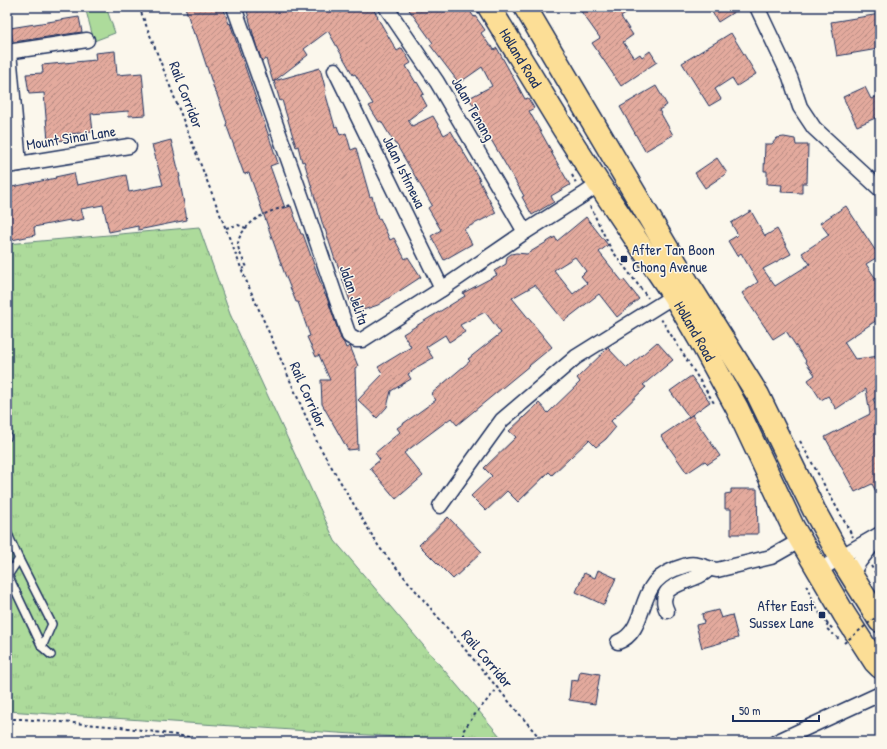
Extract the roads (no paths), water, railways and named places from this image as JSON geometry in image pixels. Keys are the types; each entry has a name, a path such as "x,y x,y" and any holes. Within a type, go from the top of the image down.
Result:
{"main road":[{"name":"Holland Road","path":"489,7 563,128 591,190 681,291 758,395 814,510 840,557 880,621"},
{"name":"Holland Road","path":"525,7 681,291 701,342 737,408 793,527 801,540 812,577 844,614 875,662 880,667"}],"street":[{"name":"Jalan Jelita","path":"234,7 349,336 356,340 362,340 442,289 525,232 591,190"},
{"name":"Jalan Tenang","path":"386,7 437,82 525,232"},
{"path":"757,7 790,77 800,107 814,128 879,184"},
{"name":"Mount Sinai Lane","path":"87,40 8,52 13,165 129,146"},
{"name":"Jalan Istimewa","path":"335,70 442,289"},
{"path":"440,506 502,420 576,357 681,291"},
{"path":"812,577 840,557 880,535"},
{"path":"851,575 880,535"},
{"path":"618,642 625,640 632,631 651,588 658,579 668,572 687,564 701,565 709,569 717,570 771,557 801,540"},
{"path":"667,611 664,599 665,594 670,589 701,575 709,569"},
{"path":"776,742 880,694"}],"lane":[{"path":"7,532 19,560 52,624 42,647"},
{"path":"19,560 8,576 42,647 51,656"}],"place":[{"name":"After Tan Boon Chong Avenue","path":"624,259"},
{"name":"After East Sussex Lane","path":"822,615"}]}
